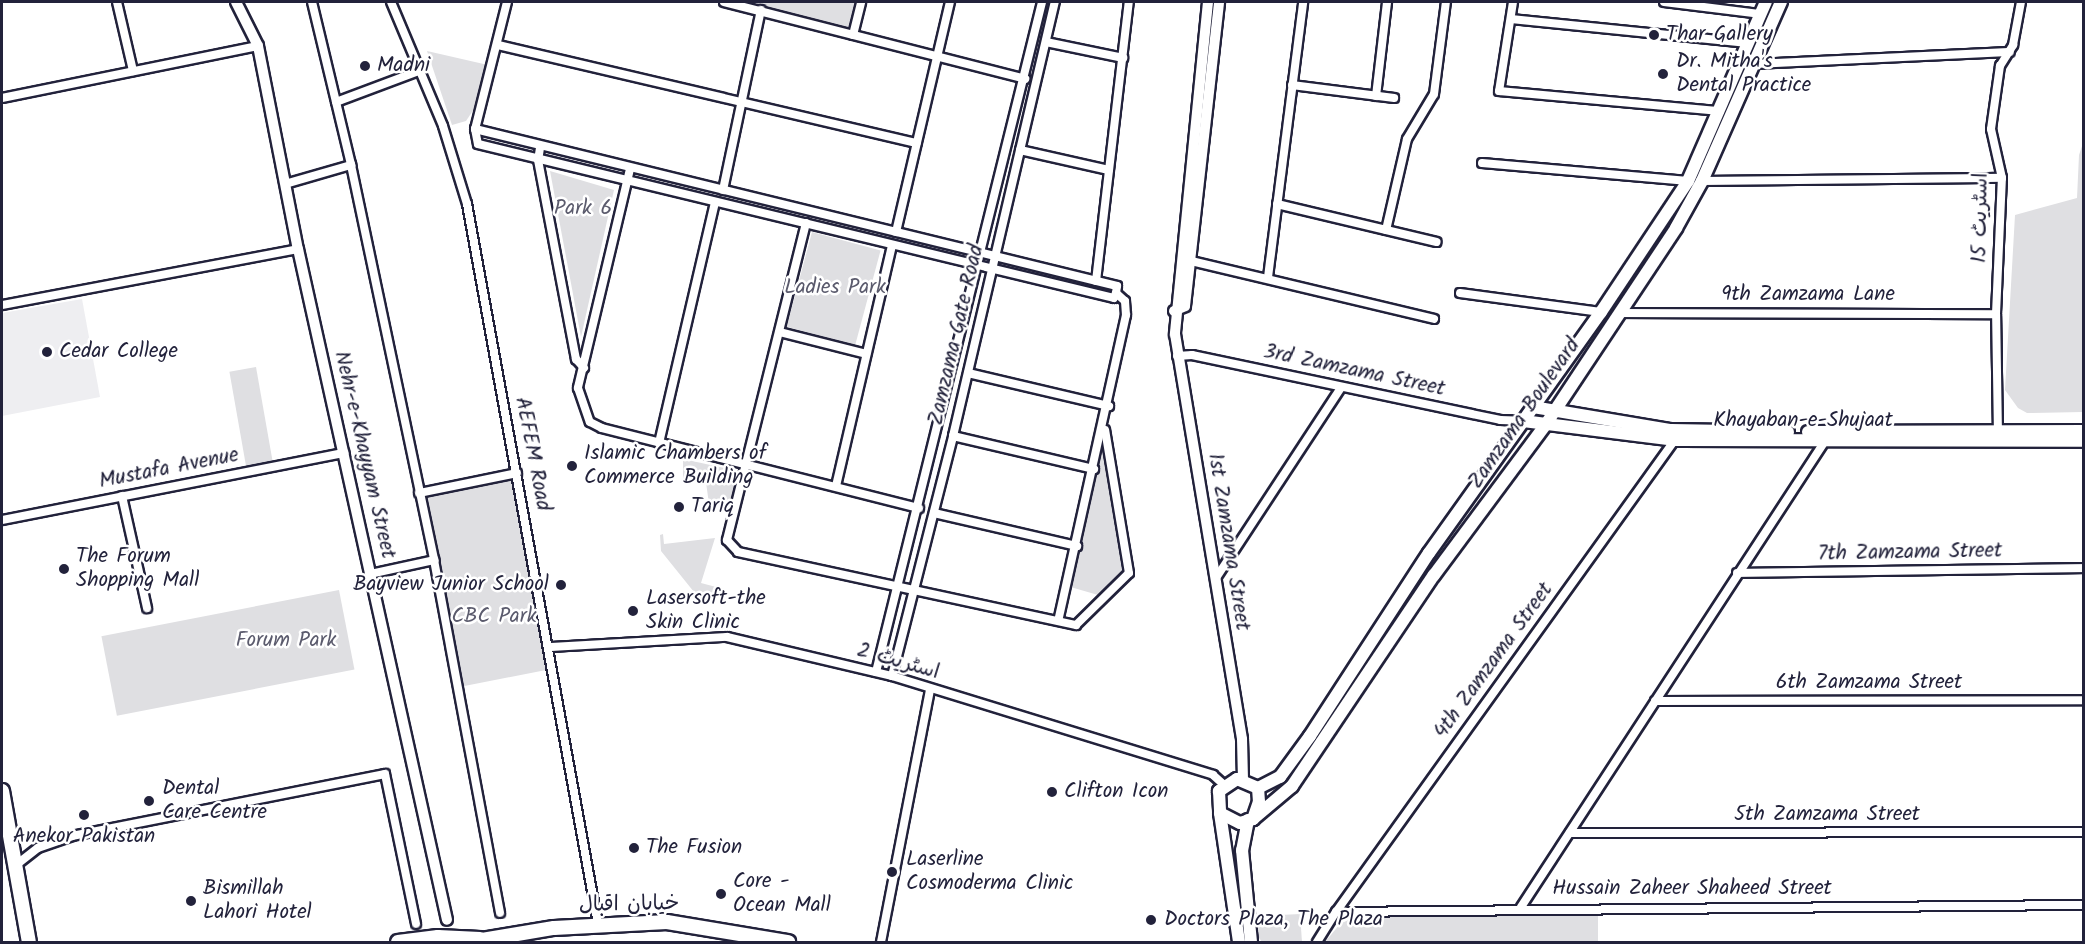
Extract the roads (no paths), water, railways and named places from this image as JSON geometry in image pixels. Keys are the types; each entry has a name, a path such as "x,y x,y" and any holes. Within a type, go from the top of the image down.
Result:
{"main road":[{"name":"Zamzama Boulevard","path":"1258,788 1280,777 1310,736 1429,553 1601,312 1688,181 1766,2"},
{"name":"Zamzama Boulevard","path":"1250,820 1292,786 1421,594 1546,424 1619,313 1702,181 1781,2"},
{"name":"Khayaban-e-Shujaat","path":"1533,407 1679,435"},
{"name":"Khayaban-e-Shujaat","path":"1523,421 1679,435 1998,436 2084,431"},
{"name":"Khayaban-e-Shujaat","path":"1998,436 2084,441"},
{"path":"1239,942 1216,798 1224,784 1243,780 1258,788 1259,802 1250,820 1242,850 1251,942"},
{"path":"2,791 29,942"},
{"path":"1220,813 1232,822 1250,820"},
{"name":"خیابان اقبال","path":"398,942 438,937 475,941 598,924 667,922 788,942"},
{"path":"25,923 37,942"}],"street":[{"path":"117,2 133,71"},
{"name":"Nehr-e-Khayyam Street","path":"236,2 258,45 298,249 447,920"},
{"path":"312,2 351,165 434,560 500,913"},
{"name":"AEFEM Road","path":"391,2 443,126 467,204 550,647 598,924"},
{"path":"475,129 540,148 1117,286 1116,293 1114,298 478,144 475,129 507,2"},
{"path":"724,2 1025,79"},
{"path":"853,35 861,2"},
{"path":"896,232 950,2"},
{"name":"Zamzama Gate Road","path":"876,672 901,584 1042,2"},
{"name":"Zamzama Gate Road","path":"892,676 961,403 993,255 1055,2"},
{"path":"1096,281 1129,2"},
{"name":"1st Zamzama Street","path":"1208,2 1209,39 1186,259 1185,306 1174,311 1177,356 1242,739 1243,780"},
{"name":"1st Zamzama Street","path":"1209,39 1219,2"},
{"path":"1268,277 1303,2"},
{"path":"1376,96 1387,2"},
{"path":"1386,230 1407,140 1434,94 1446,2"},
{"path":"1514,2 1499,91 1720,111"},
{"path":"1664,2 1761,14"},
{"name":"اسٹریٹ 15","path":"1998,436 1996,314 2002,178 1991,129 2000,66 2010,51 2021,2"},
{"path":"723,190 761,10"},
{"path":"1511,19 1748,43"},
{"path":"1046,42 1123,58"},
{"path":"2,98 258,45"},
{"path":"498,45 917,143"},
{"path":"1753,64 2010,51"},
{"path":"336,102 419,71"},
{"path":"1292,85 1394,98"},
{"path":"540,148 538,160 576,359 584,368"},
{"path":"1020,150 1109,170"},
{"path":"1482,164 1688,181"},
{"path":"285,184 351,165"},
{"path":"630,169 578,388 590,422 659,443 749,463 919,508"},
{"path":"1001,175 1013,178"},
{"path":"1702,181 2002,178"},
{"path":"659,443 715,202"},
{"path":"1277,204 1437,242"},
{"path":"853,234 854,222"},
{"path":"806,223 749,463 727,540 738,552 901,584 1077,625 1129,573 1104,425"},
{"path":"836,486 892,245"},
{"path":"2,305 298,249"},
{"path":"1186,259 1434,319"},
{"path":"1058,621 1109,406 1126,315 1125,301 1116,293"},
{"path":"1460,293 1601,312"},
{"name":"9th Zamzama Lane","path":"1619,313 1996,314"},
{"path":"780,332 866,354"},
{"name":"3rd Zamzama Street","path":"1177,356 1192,355 1341,388 1523,421"},
{"path":"968,373 1109,406"},
{"path":"1216,578 1341,388"},
{"path":"945,398 961,403"},
{"name":"4th Zamzama Street","path":"1336,912 1679,435"},
{"path":"953,436 1094,469"},
{"path":"1521,907 1828,436"},
{"name":"Mustafa Avenue","path":"2,520 344,453"},
{"path":"419,493 517,473"},
{"path":"122,496 147,608"},
{"path":"933,513 1077,546"},
{"path":"910,545 925,548"},
{"path":"370,574 434,560"},
{"name":"7th Zamzama Street","path":"1737,573 2084,568"},
{"name":"اسٹریٹ 2","path":"550,647 728,637 892,676 930,690 1124,746 1213,775 1224,784"},
{"path":"881,942 930,690"},
{"name":"6th Zamzama Street","path":"1655,701 2084,700"},
{"path":"16,864 38,848 72,836 385,774 416,924"},
{"name":"5th Zamzama Street","path":"1570,833 2084,832"},
{"name":"Hussain Zaheer Shaheed Street","path":"1336,912 1521,907 2084,904"},
{"path":"1317,942 1336,912"}],"place":[{"name":"Thar Gallery","path":"1654,35"},
{"name":"Madni","path":"365,66"},
{"name":"Dr. Mitha's Dental Practice","path":"1663,74"},
{"name":"Cedar College","path":"47,352"},
{"name":"Islamic Chambers of Commerce Building","path":"572,466"},
{"name":"Tariq","path":"679,507"},
{"name":"The Forum Shopping Mall","path":"64,569"},
{"name":"Bayview Junior School","path":"561,585"},
{"name":"Lasersoft-the Skin Clinic","path":"633,611"},
{"name":"Clifton Icon","path":"1052,792"},
{"name":"Dental Care Centre","path":"149,801"},
{"name":"Anekor Pakistan","path":"84,815"},
{"name":"The Fusion","path":"634,848"},
{"name":"Laserline Cosmoderma Clinic","path":"892,872"},
{"name":"Core - Ocean Mall","path":"721,894"},
{"name":"Bismillah Lahori Hotel","path":"191,901"},
{"name":"Doctors Plaza, The Plaza","path":"1151,920"}],"park label":[{"name":"Park 6","path":"583,209"},
{"name":"Ladies Park","path":"835,288"},
{"name":"CBC Park","path":"494,617"},
{"name":"Forum Park","path":"286,641"}]}
